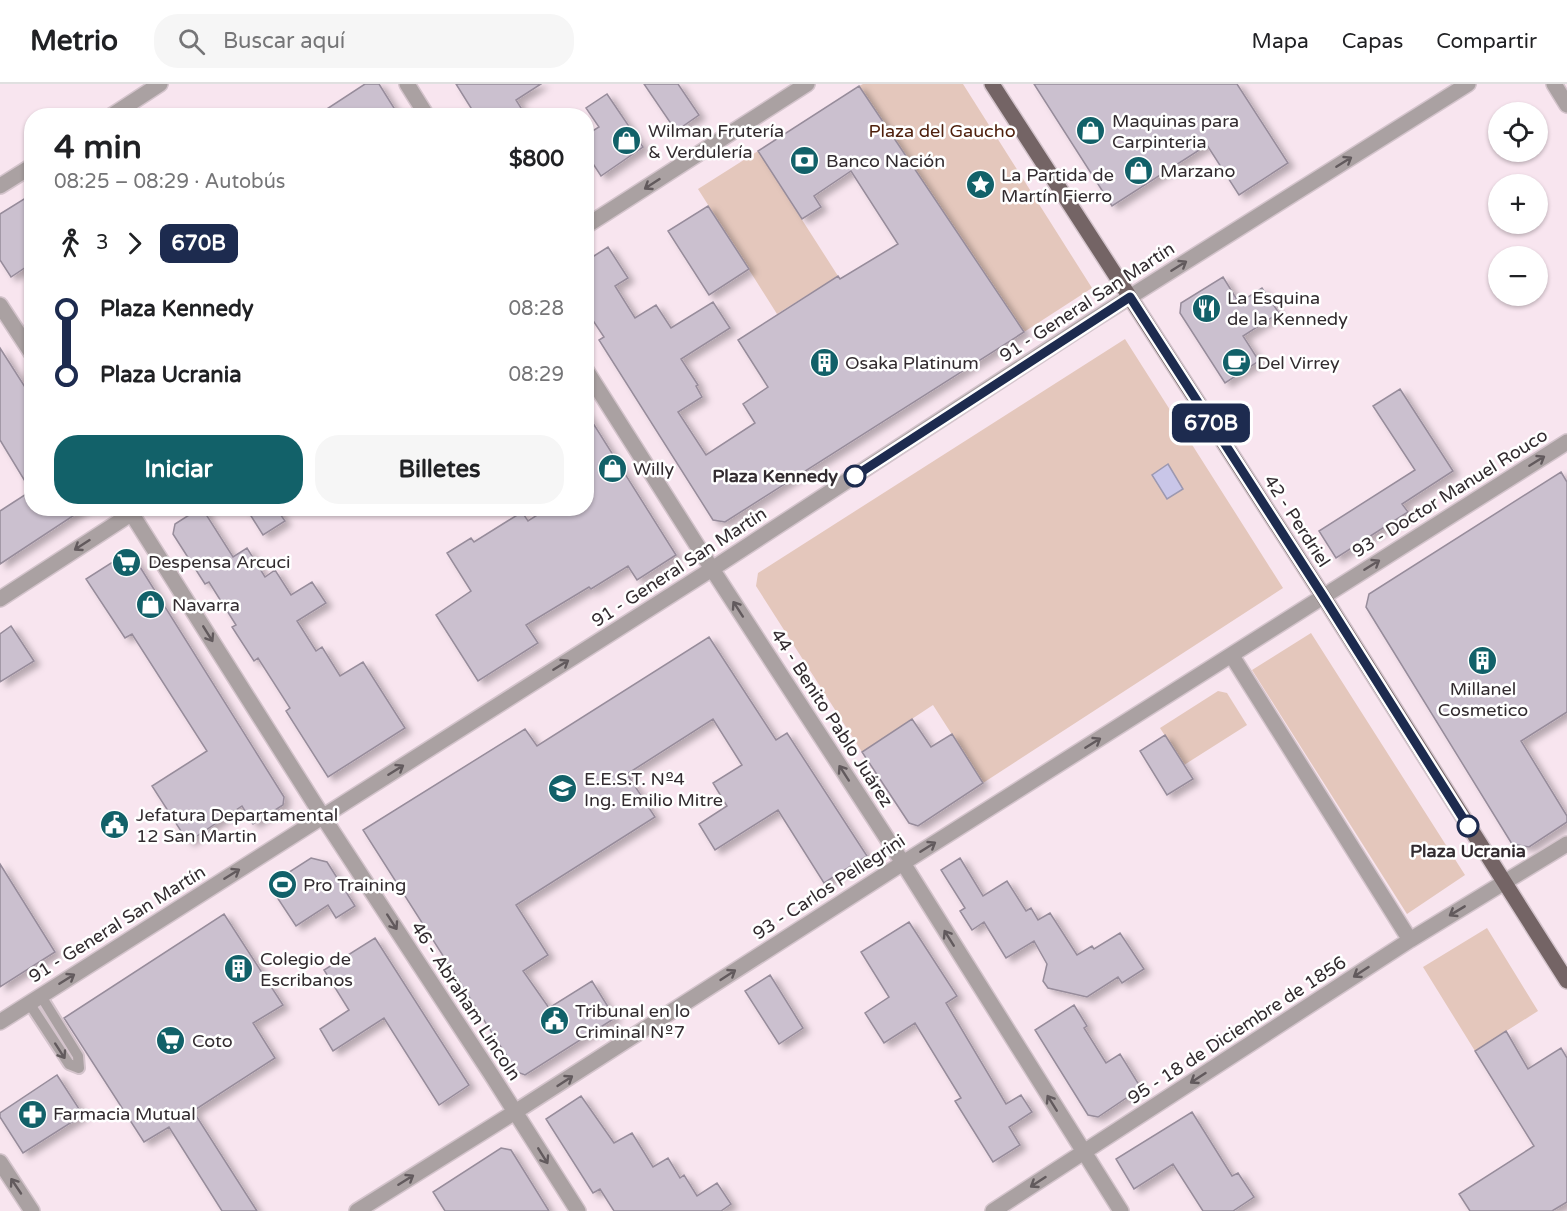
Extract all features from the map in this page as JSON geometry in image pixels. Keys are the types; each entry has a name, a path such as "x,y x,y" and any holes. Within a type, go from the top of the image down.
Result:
{"main road":[{"name":"42 - Perdriel","path":"992,84 1323,596 1567,981"}],"street":[{"path":"123,108 160,84"},
{"path":"407,84 422,108"},
{"path":"594,221 807,84"},
{"name":"91 - General San Martín","path":"0,1022 712,569 1130,297 1468,84"},
{"path":"1554,84 1567,105"},
{"path":"0,186 24,171"},
{"path":"0,305 24,342"},
{"name":"44 - Benito Pablo Juárez","path":"594,383 903,862 1121,1211"},
{"name":"93 - Doctor Manuel Rouco","path":"1323,596 1567,442"},
{"path":"0,599 124,516"},
{"name":"46 - Abraham Lincoln","path":"137,516 323,817 578,1211"},
{"name":"93 - Carlos Pellegrini","path":"357,1211 1323,596"},
{"path":"1232,656 1410,940"},
{"name":"95 - 18 de Diciembre de 1856","path":"993,1211 1410,940 1567,844"},
{"path":"0,1162 32,1211"}],"lane":[{"path":"35,999 78,1056 79,1068 69,1064 35,999"}],"green space":[{"name":"Plaza del Gaucho","path":"863,84 963,84 1092,288 1024,332 859,86"},
{"path":"758,151 838,276 777,314 698,189"},
{"name":"Plaza Kennedy","path":"1125,339 1283,588 983,783 933,705 862,752 756,586 758,573"},
{"name":"Plaza Ucrania","path":"1311,633 1465,875 1407,914 1252,670"},
{"path":"1218,691 1227,693 1247,725 1184,765 1160,728"},
{"path":"1487,928 1538,1011 1475,1051 1423,967"}],"water":[{"path":"1168,464 1183,489 1167,499 1152,475"}],"building":[{"path":"365,84 379,84 394,108 328,108"},
{"path":"456,84 541,84 516,100 521,108 471,108"},
{"path":"644,84 678,84 699,115 676,131"},
{"path":"1034,84 1237,84 1288,163 1239,195 1207,145 1112,206"},
{"path":"859,86 1024,332 725,522 713,520 599,340 604,337 594,322 594,256 608,247 628,278 615,286 635,318 656,305 671,328 713,302 730,328 681,359 698,385 696,386 702,397 678,412 706,455 755,423 743,404 768,387 738,340 838,276 840,279 898,244 851,171 814,196 821,207 802,219 758,151"},
{"path":"607,94 643,147 601,176 594,165 594,130 599,127 594,120 594,108 586,108"},
{"path":"24,199 24,268 11,277 0,260 0,214"},
{"path":"708,206 749,269 709,295 668,231"},
{"path":"1223,277 1239,303 1262,288 1279,313 1243,336 1259,361 1225,383 1180,313 1181,303"},
{"path":"0,348 24,386 24,479 0,440"},
{"path":"1400,389 1453,471 1402,504 1408,512 1336,558 1319,531 1415,470 1373,406"},
{"path":"594,425 676,555 637,580 628,566 526,625 538,643 478,681 436,615 471,591 447,553 471,538 474,542 516,516 525,516 528,521 536,516 594,516"},
{"name":"Millanel Cosmetico","path":"1561,472 1567,482 1567,712 1521,741 1567,816 1567,822 1529,847 1512,844 1366,607 1369,594"},
{"path":"24,496 24,516 73,516 0,564 0,511"},
{"path":"188,516 207,516 233,557 247,548 265,577 275,570 291,595 312,582 326,603 297,621 316,651 322,647 340,676 363,662 405,728 328,777 286,711 290,708 258,658 254,661 232,627 236,625 209,582 205,584 173,534 175,524"},
{"path":"251,516 282,516 285,521 263,535"},
{"path":"130,551 284,797 283,805 253,824 242,806 188,842 152,786 207,751 132,634 125,638 86,579"},
{"path":"11,626 34,661 0,682 0,634"},
{"name":"E.E.S.T. Nº4 Ing. Emilio Mitre","path":"709,637 776,740 787,733 867,856 824,883 778,810 715,850 699,824 727,806 713,783 742,765 713,719 627,774 655,817 516,905 548,955 523,971 549,1008 592,981 615,1018 525,1075 517,1072 363,830 525,729 537,746"},
{"path":"912,719 931,747 952,734 983,783 918,826 909,823 862,752"},
{"path":"1165,735 1193,779 1167,795 1140,751"},
{"path":"311,858 327,862 355,906 336,918 328,905 296,926 269,885"},
{"path":"960,858 983,896 1007,881 1026,911 1031,908 1038,920 1050,913 1077,955 1092,946 1094,949 1120,933 1144,969 1122,983 1118,977 1087,997 1048,988 1043,981 1047,964 1034,941 1006,958 984,922 972,930 960,911 965,908 941,870"},
{"path":"0,864 55,952 0,987"},
{"name":"Coto","path":"224,914 283,1005 253,1023 275,1058 193,1111 257,1211 222,1211 169,1127 144,1142 64,1018"},
{"path":"909,922 957,996 946,1003 1006,1104 1021,1095 1032,1112 1009,1127 1020,1145 993,1162 955,1101 961,1098 915,1023 884,1043 865,1013 889,997 861,952"},
{"path":"375,938 469,1085 439,1105 384,1018 333,1051 320,1029 349,1010 324,970"},
{"path":"770,975 803,1028 779,1044 745,991"},
{"path":"1074,1005 1087,1026 1084,1028 1106,1063 1120,1054 1141,1088 1098,1117 1088,1115 1035,1030"},
{"path":"1506,1031 1528,1069 1561,1048 1567,1058 1567,1202 1552,1211 1470,1211 1459,1194 1534,1146 1475,1051"},
{"path":"57,1075 83,1115 23,1153 0,1117 0,1113"},
{"path":"581,1096 614,1143 632,1133 653,1167 668,1158 680,1178 684,1175 697,1196 717,1183 731,1204 721,1211 614,1211 600,1189 593,1193 546,1119"},
{"path":"1192,1112 1232,1176 1238,1173 1254,1197 1233,1211 1203,1211 1173,1164 1134,1189 1116,1159"},
{"path":"501,1148 511,1150 549,1211 445,1211 433,1192"}],"bus line":[{"name":"670B","path":"855,476 1130,297 1468,826"}],"place":[{"name":"Maquinas para Carpinteria","path":"1091,131"},
{"name":"Wilman Frutería & Verdulería","path":"627,141"},
{"name":"Banco Nación","path":"805,161"},
{"name":"Marzano","path":"1139,171"},
{"name":"La Partida de Martín Fierro","path":"980,185"},
{"name":"La Esquina de la Kennedy","path":"1206,308"},
{"name":"Osaka Platinum","path":"824,363"},
{"name":"Del Virrey","path":"1236,363"},
{"name":"Willy","path":"612,469"},
{"name":"Plaza Kennedy","path":"855,476"},
{"name":"Despensa Arcuci","path":"127,562"},
{"name":"Navarra","path":"151,605"},
{"name":"Millanel Cosmetico","path":"1483,660"},
{"name":"E.E.S.T. Nº4 Ing. Emilio Mitre","path":"563,789"},
{"name":"Jefatura Departamental 12 San Martin","path":"115,825"},
{"name":"Plaza Ucrania","path":"1468,826"},
{"name":"Pro Training","path":"282,885"},
{"name":"Colegio de Escribanos","path":"239,969"},
{"name":"Tribunal en lo Criminal Nº7","path":"554,1021"},
{"name":"Coto","path":"171,1041"},
{"name":"Farmacia Mutual","path":"32,1114"}]}
